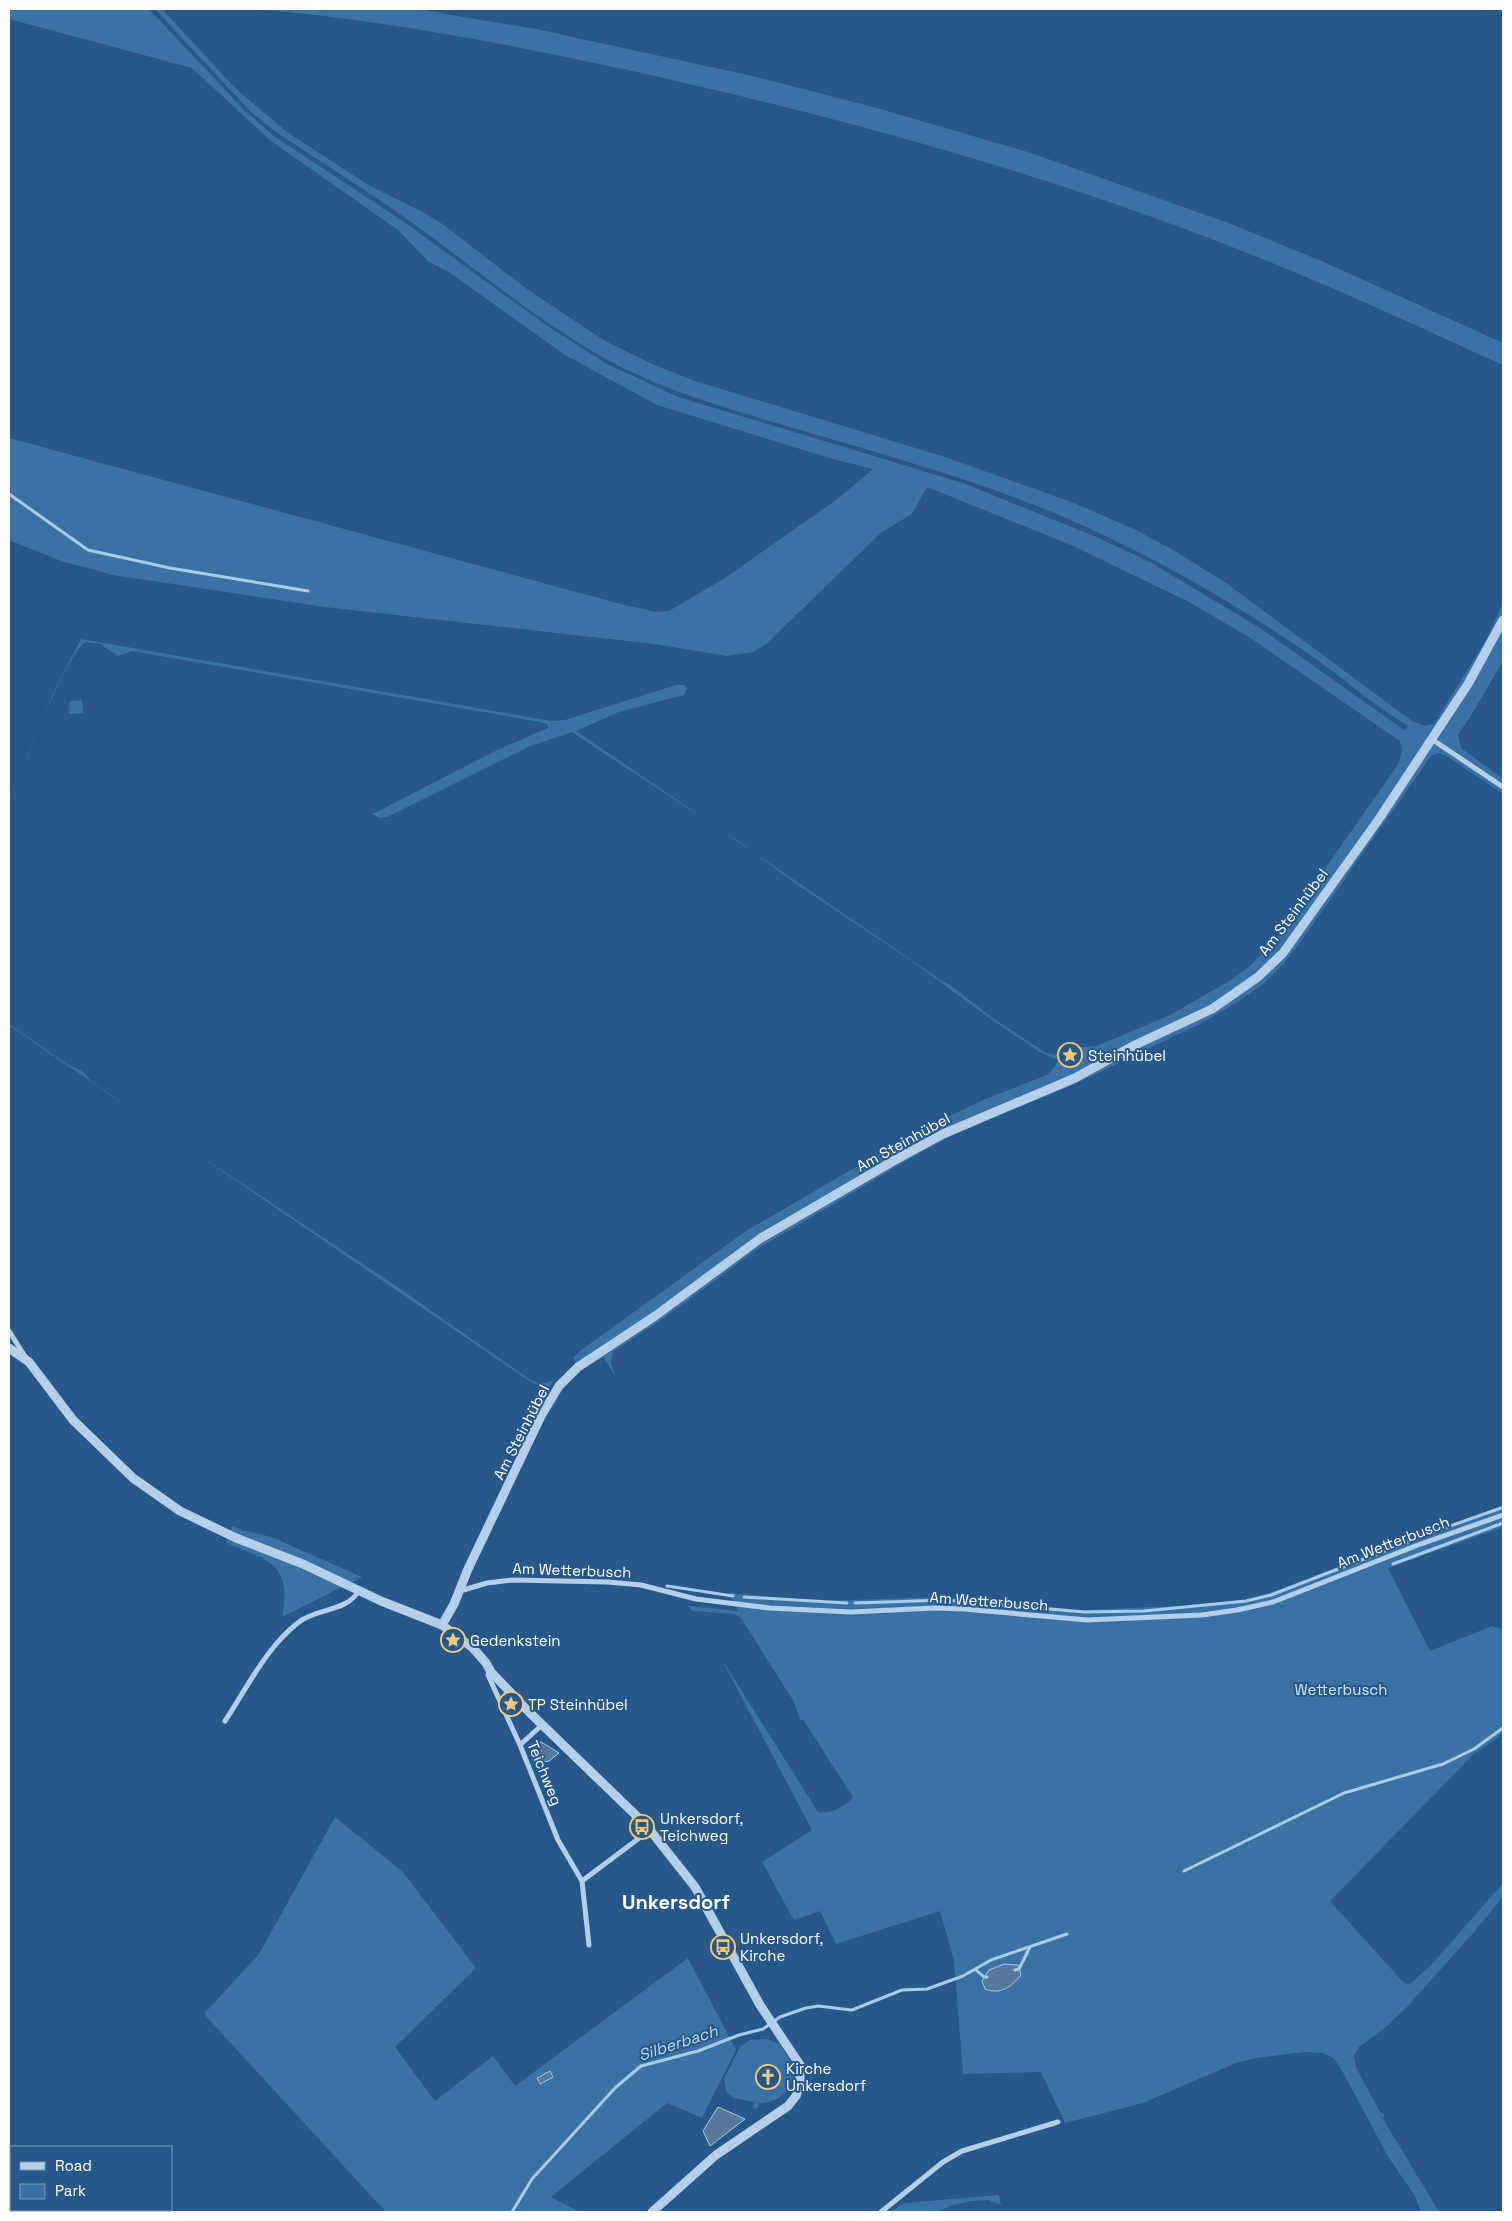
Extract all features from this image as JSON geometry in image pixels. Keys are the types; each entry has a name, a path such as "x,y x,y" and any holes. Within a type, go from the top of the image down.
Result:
{"street":[{"name":"Am Steinhübel","path":"442,1625 460,1591 468,1569 542,1416 559,1386 578,1367 655,1316 762,1238 895,1160 943,1134 1075,1078 1135,1045 1212,1009 1235,995 1258,977 1283,953 1433,740 1468,684 1503,620"},
{"path":"1433,740 1503,788"},
{"path":"9,1331 29,1362 73,1420 133,1478 180,1511 236,1538 348,1584 380,1601 442,1625 473,1648 491,1672 542,1725 650,1830 694,1887 718,1933 800,2065 800,2084 796,2096 775,2115 716,2155 652,2212"},
{"path":"9,1348 29,1362"},
{"name":"Am Wetterbusch","path":"460,1591 487,1583 513,1580 573,1580 626,1583 688,1597 769,1608 851,1612 935,1608 964,1609 1086,1620 1202,1615 1273,1602 1418,1545 1503,1516"},
{"path":"225,1721 279,1642 300,1621 352,1600 359,1590"},
{"name":"Teichweg","path":"491,1672 488,1675 520,1745 558,1840 582,1881 588,1945"},
{"path":"520,1745 542,1725"},
{"path":"582,1881 650,1830"},
{"path":"881,2212 943,2162 962,2151 1058,2122"}],"green space":[{"path":"9,9 149,9 246,112 274,136 404,222 546,325 605,363 678,397 963,483 1094,536 1150,562 1260,628 1404,730 1408,726 1273,630 1212,592 1085,526 1019,499 951,475 699,399 640,376 596,353 548,323 433,238 272,129 250,111 155,9 162,9 235,88 287,132 370,186 421,211 444,225 524,287 605,341 652,364 695,381 945,457 1074,503 1136,530 1175,551 1226,583 1412,721 1425,726 1434,724 1486,640 1503,603 1503,661 1458,734 1461,748 1503,779 1503,794 1445,755 1439,753 1431,756 1297,947 1262,985 1202,1023 1075,1084 957,1133 916,1155 759,1248 668,1315 613,1352 611,1363 615,1375 603,1357 582,1370 573,1358 580,1351 746,1231 911,1135 983,1100 1047,1075 1058,1060 1040,1052 988,1017 913,962 792,881 756,854 950,985 994,1019 1046,1053 1054,1055 1069,1048 1097,1046 1170,1015 1231,980 1250,966 1275,940 1399,763 1402,749 1400,741 1249,637 1187,601 1071,545 927,487 912,514 882,532 765,645 753,652 727,656 654,644 325,607 113,575 61,561 9,540 9,438 617,603 655,612 669,611 725,578 836,500 873,469 833,459 657,405 565,355 449,272 429,262 398,230 271,141 192,68 9,19"},
{"path":"255,9 416,9 536,29 752,76 877,108 1031,153 1231,224 1326,263 1503,343 1503,365 1332,288 1227,245 1079,192 928,145 853,124 700,86 531,50 440,33 348,19"},
{"path":"81,639 551,721 565,720 676,685 685,685 687,688 684,695 619,712 576,731 714,826 572,732 530,746 387,817 379,818 373,814 493,752 548,728 547,724 132,651 118,656 100,644 86,642 78,650 56,689 37,734 53,694"},
{"path":"82,700 83,713 69,714 70,701"},
{"path":"714,826 744,845 756,854"},
{"path":"9,1025 67,1064 83,1072 91,1081 168,1135"},
{"path":"178,1141 396,1286 532,1381 540,1384 553,1381 547,1390 531,1382"},
{"name":"Wetterbusch","path":"1503,1506 1503,1527 1388,1568 1430,1651 1492,1626 1503,1629 1503,1734 1475,1753 1330,1901 1404,1983 1410,1984 1433,1963 1503,1883 1503,1897 1474,1932 1406,2008 1387,2026 1359,2047 1354,2056 1356,2068 1380,2112 1385,2114 1383,2119 1439,2212 1421,2212 1415,2196 1389,2158 1340,2067 1333,2058 1323,2053 1304,2052 1256,2058 1236,2063 1143,2103 1065,2123 1041,2072 963,2074 954,1960 940,1911 836,1944 820,1911 794,1920 762,1862 812,1830 721,1658 818,1812 823,1813 837,1809 853,1797 804,1721 800,1719 794,1702 741,1618 734,1614 692,1611 688,1606 738,1611 730,1593 821,1601 944,1597 1081,1610 1181,1606 1245,1600 1284,1588 1411,1538"},
{"path":"232,1526 280,1540 362,1577 282,1617 284,1585 280,1575 274,1566 265,1560 226,1543"},
{"path":"335,1817 403,1872 476,1968 395,2047 435,2101 493,2056 515,2086 688,1958 736,2050 702,2118 667,2103 551,2197 580,2212 386,2212 204,2014 259,1954"},
{"path":"766,2039 781,2045 791,2066 793,2079 792,2085 781,2096 765,2103 759,2103 757,2109 753,2108 754,2102 734,2098 726,2092 724,2079 740,2047 750,2040"},
{"path":"999,2195 1001,2205 988,2200 971,2201 953,2205 937,2212 890,2212 904,2203"}],"shaded area":[{"path":"541,1742 559,1753 549,1761 544,1762 535,1749"},
{"path":"1004,1964 1018,1965 1021,1975 1005,1989 991,1991 985,1989 982,1981 989,1970"},
{"path":"550,2071 553,2077 540,2084 537,2078"},
{"path":"718,2107 745,2119 710,2146 703,2131"}],"waterway":[{"path":"9,494 88,550 170,568 308,591"},
{"path":"1422,1536 1501,1508"},
{"path":"1393,1564 1503,1523"},
{"path":"1001,1605 1085,1612 1144,1611 1246,1601 1271,1595 1413,1540"},
{"path":"667,1586 733,1596"},
{"path":"744,1597 847,1603"},
{"path":"855,1603 946,1600 991,1604"},
{"path":"1184,1871 1344,1793 1443,1764 1474,1749 1503,1728"},
{"name":"Silberbach","path":"852,2010 902,1990 927,1989 963,1976 991,1960 1067,1934"},
{"path":"1015,1970 1019,1969 1030,1947"},
{"path":"975,1969 984,1977 987,1977"},
{"name":"Silberbach","path":"512,2212 532,2179 615,2088 641,2066 698,2051 739,2035 763,2029 780,2017 806,2008 818,2006 851,2010"}],"place":[{"name":"Steinhübel","path":"1070,1055"},
{"name":"Gedenkstein","path":"453,1640"},
{"name":"TP Steinhübel","path":"511,1704"},
{"name":"Unkersdorf, Teichweg","path":"642,1827"},
{"name":"Unkersdorf, Kirche","path":"723,1947"},
{"name":"Kirche Unkersdorf","path":"768,2077"}],"district":[{"name":"Unkersdorf","path":"676,1902"}]}
